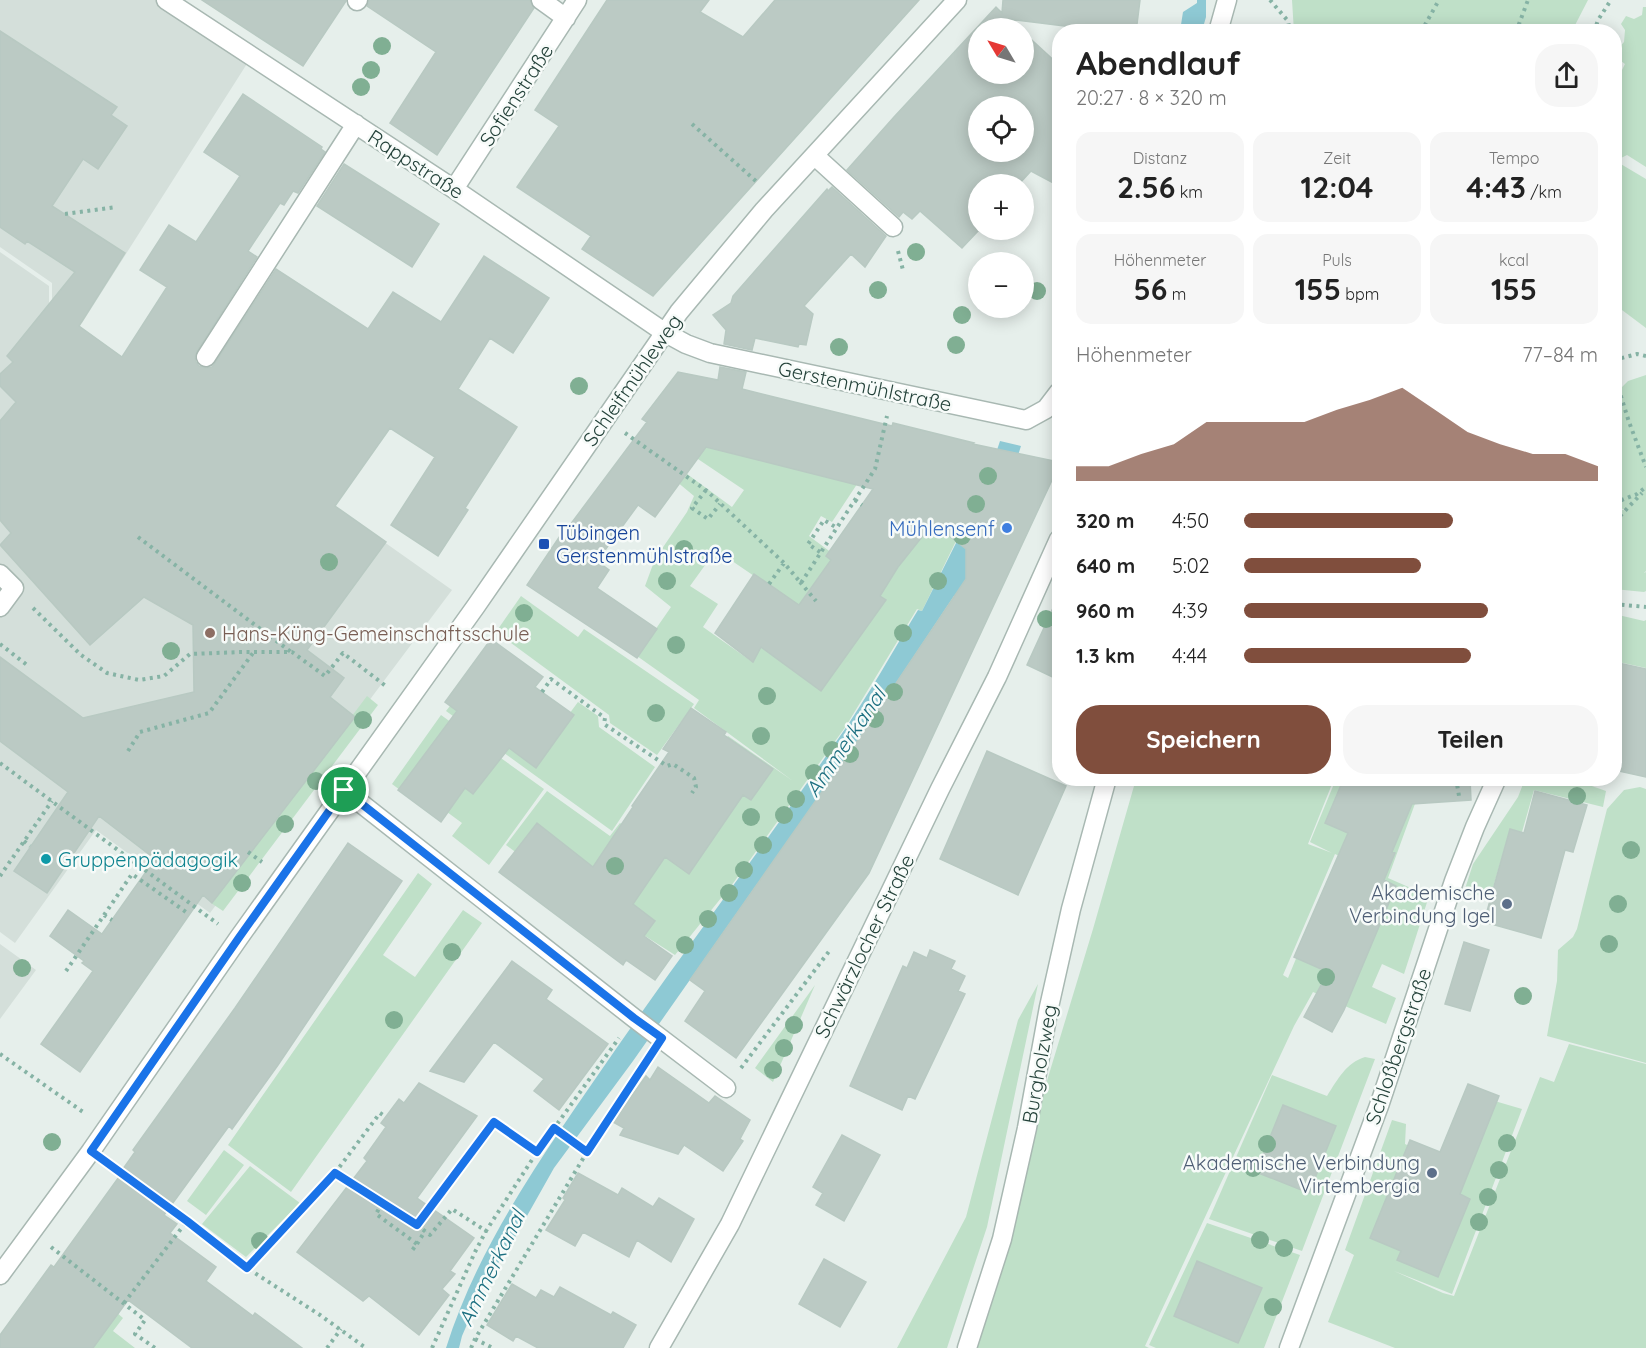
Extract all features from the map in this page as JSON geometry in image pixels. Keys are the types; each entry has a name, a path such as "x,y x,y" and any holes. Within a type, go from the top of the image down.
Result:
{"street":[{"name":"Rappstraße","path":"166,0 454,189 664,332"},
{"path":"541,0 566,18"},
{"name":"Sofienstraße","path":"454,189 577,0"},
{"name":"Schleifmühleweg","path":"0,1275 91,1151 238,939 476,606 664,332 775,198 957,0"},
{"path":"1220,24 1227,0"},
{"path":"207,357 356,124"},
{"path":"815,156 893,227"},
{"name":"Gerstenmühlstraße","path":"664,332 710,353 1026,420 1046,409 1052,401"},
{"name":"Schwärzlocher Straße","path":"659,1348 730,1224 940,789 997,677 1052,555"},
{"path":"0,574 14,588 0,607"},
{"name":"Burgholzweg","path":"967,1348 1002,1239 1028,1128 1049,1007 1071,909 1105,786"},
{"name":"Schloßbergstraße","path":"1289,1348 1380,1103 1454,881 1493,786"},
{"path":"344,790 726,1088"}],"path":[{"path":"1270,0 1289,24"},
{"path":"1426,24 1439,0"},
{"path":"1519,24 1528,0"},
{"path":"1597,24 1611,0"},
{"path":"692,124 775,198"},
{"path":"65,214 117,207"},
{"path":"1622,358 1637,354 1646,356"},
{"path":"1622,400 1646,467"},
{"path":"605,419 706,490 784,563 816,601"},
{"path":"799,581 801,583 875,469 884,426"},
{"path":"876,463 883,466"},
{"path":"1622,499 1645,488"},
{"path":"1622,514 1645,488"},
{"path":"706,490 692,508 708,519 720,504"},
{"path":"855,500 862,505"},
{"path":"820,552 808,544 824,519 837,528"},
{"path":"138,537 325,676 343,653 367,671"},
{"path":"769,584 784,563"},
{"path":"14,588 81,655 107,673 139,680 164,676 190,654 292,652"},
{"path":"1622,605 1646,607"},
{"path":"0,644 27,664"},
{"path":"128,751 140,732 209,713 253,653"},
{"path":"542,692 551,680 605,718 604,724 667,766 673,764 694,778 696,788 692,793"},
{"path":"0,763 238,939"},
{"path":"0,876 52,801"},
{"path":"24,842 30,846"},
{"path":"66,970 132,874 186,912"},
{"path":"104,915 112,920"},
{"path":"726,1088 836,942"},
{"path":"432,1348 486,1231 537,1152 634,1018"},
{"path":"471,1348 587,1152 662,1038"},
{"path":"0,1054 79,1110 108,1126"},
{"path":"247,1268 335,1173 380,1113 386,1117"},
{"path":"417,1225 494,1122 537,1152"},
{"path":"554,1128 587,1152"},
{"path":"91,1151 247,1268 341,1329 366,1348"},
{"path":"335,1173 430,1235 452,1209 486,1231"},
{"path":"382,1203 376,1214 417,1244"},
{"path":"124,1304 187,1221"},
{"path":"32,1232 145,1320 135,1334 154,1348"},
{"path":"410,1252 425,1232"},
{"path":"327,1348 341,1329"},
{"path":"475,1339 493,1348"}],"shaded area":[{"path":"0,0 158,0 250,59 82,323 52,302 52,283 0,247"},
{"name":"Hans-Küng-Gemeinschaftsschule","path":"0,252 49,286 49,305 452,590 210,913 96,830 15,943 0,932"},
{"path":"0,944 36,970 0,1019"}],"green space":[{"path":"1292,0 1588,0 1576,24 1294,24"},
{"path":"1643,7 1646,7 1646,167 1627,155 1622,158 1622,70 1625,64 1622,62 1622,44 1625,30 1621,24 1626,16 1634,19 1642,15"},
{"path":"1622,165 1646,179 1646,328 1622,310"},
{"path":"1646,375 1646,571 1644,573 1646,572 1646,591 1644,592 1622,590 1622,510 1629,511 1622,509 1622,387 1628,381"},
{"path":"702,436 869,466 832,522 821,516 809,536 836,556 804,621 792,602 716,550 690,586 718,604 703,627 751,661 761,645 876,596 932,520 957,539 922,611 917,609 846,726 734,882 675,955 642,934 599,914 506,845 547,791 610,836 620,823 688,870 703,771 728,736 793,781 694,708 699,700 637,656 671,607 645,586 655,559 687,512 694,496 676,481 683,471 732,507 744,490 689,453"},
{"path":"521,596 578,637 584,629 694,704 657,755 610,723 609,715 496,632"},
{"path":"1622,616 1646,620 1646,668 1622,663"},
{"path":"367,696 378,705 223,911 211,903"},
{"path":"453,702 535,760 578,702 598,716 599,727 655,767 612,831 446,711"},
{"path":"441,715 544,789 489,865 452,836 462,823 406,782 400,790 392,784"},
{"path":"1134,786 1331,786 1308,844 1332,853 1310,842 1333,786 1421,786 1388,878 1429,896 1404,974 1382,964 1372,987 1396,998 1386,1024 1313,992 1294,1026 1145,1346 1149,1348 966,1348","holes":["1335,854 1354,863 1338,857 1288,978 1283,975"]},
{"path":"1522,786 1592,786 1606,791 1603,807 1534,790 1522,832 1510,829 1490,898 1464,892 1473,864 1518,797"},
{"path":"1640,787 1646,789 1646,1063 1547,1036 1557,981 1558,950 1573,937 1577,929 1607,809 1624,790"},
{"path":"418,873 432,884 383,955 415,977 463,910 482,923 291,1192 228,1145"},
{"path":"1038,984 987,1227 947,1348 897,1348 966,1217 1018,1020"},
{"path":"815,985 773,1082 755,1068"},
{"path":"1569,1044 1646,1064 1646,1348 1395,1348 1328,1322 1354,1255 1345,1250 1392,1120 1406,1124 1405,1144 1450,1165 1481,1097 1522,1109 1452,1294 1394,1271 1454,1296 1540,1077 1554,1082"},
{"path":"1365,1057 1375,1059 1302,1251 1209,1219 1272,1075 1327,1096 1348,1067"},
{"path":"224,1150 244,1165 206,1215 187,1201"},
{"path":"250,1166 300,1203 246,1257 202,1224"},
{"path":"1207,1223 1300,1255 1264,1348 1156,1348 1149,1345"},
{"path":"116,1312 123,1318 113,1331 135,1348 90,1348"}],"water":[{"path":"1197,0 1206,0 1204,24 1181,24 1183,12 1197,3"},
{"name":"Ammerkanal","path":"1000,441 1021,446 986,555 957,597 954,596 852,749 633,1061 554,1168 514,1239 485,1283 459,1348 446,1348 478,1267 544,1154 646,1006 845,729 918,610 922,611 986,483"}],"building":[{"path":"202,0 346,0 346,1 303,66"},
{"path":"369,0 530,0 534,8 437,155 390,123 436,52 367,6"},
{"path":"607,0 709,0 700,12 743,37 775,0 919,0 653,296 582,249 591,236 517,187 559,126 535,110"},
{"path":"1003,0 1140,0 1137,24 1052,24 1034,22 1034,18 986,18 996,7 1002,13"},
{"path":"0,31 117,107 111,115 127,126 98,169 83,159 52,206 125,253 79,326 122,357 167,287 140,270 169,225 196,242 240,176 204,152 243,94 322,147 321,149 325,152 298,193 293,191 284,205 280,203 248,251 257,257 197,351 195,357 199,366 212,367 276,269 368,329 393,292 441,322 484,256 549,298 513,353 490,338 458,389 517,427 465,508 468,510 438,556 391,525 435,457 390,428 335,506 386,542 307,650 344,678 330,697 355,717 212,903 203,895 80,1072 41,1044 93,971 82,963 84,961 50,936 68,910 102,934 155,859 99,816 47,893 14,871 68,792 0,741 0,657 83,718 194,692 193,625 144,597 90,645 0,545 11,533 0,520 0,421 16,402 0,386 0,374 13,362 7,356 75,272 27,241 25,244 0,227"},
{"path":"968,37 968,84 1034,84 1034,42 1052,59 1052,182 1031,171 1028,174 968,174 970,240 962,248 920,211 912,219 903,212 899,217 847,170"},
{"path":"344,164 439,224 412,267 317,206"},
{"path":"832,187 886,236 865,267 851,254 804,306 813,314 806,345 799,344 798,347 755,338 752,350 724,344 726,330 713,315 731,303 733,296 827,189 828,191"},
{"path":"720,367 746,372 742,389 892,426 893,423 973,444 1052,461 1052,480 869,873 736,1058 685,1021 705,991 690,980 852,749 966,579 966,549 933,523 898,567 880,596 886,600 821,691 761,647 753,662 715,633 754,574 799,605 831,560 826,556 873,489 706,447 655,517 638,505 597,561 609,570 597,588 657,629 637,658 527,585 560,536 647,422 642,419 678,372 718,380"},
{"path":"1052,610 1052,677 1027,665"},
{"path":"491,639 543,677 535,687 574,715 536,768 509,748 473,794 465,788 441,822 398,790 457,711 445,702"},
{"path":"1622,664 1646,669 1646,777 1622,772"},
{"path":"691,708 726,732 724,735 773,769 751,800 743,795 689,874 665,857 633,904 655,921 644,936 672,956 655,980 626,960 623,965 499,872 537,823 593,867 669,752 663,749"},
{"path":"987,751 1052,780 1052,786 1066,786 1018,895 940,859"},
{"path":"1341,786 1470,786 1471,800 1412,804 1392,852 1395,853 1384,880 1396,886 1344,1010 1332,1032 1304,1017 1328,972 1294,957 1348,833 1325,823"},
{"path":"1535,791 1587,805 1573,852 1565,850 1541,938 1484,922 1510,829 1524,833"},
{"path":"348,843 402,881 278,1065 232,1129 229,1126 164,1215 177,1224 170,1233 216,1267 206,1281 253,1316 255,1313 302,1348 192,1348 128,1300 93,1348 0,1348 0,1335 51,1265 54,1267 124,1170 135,1152 133,1150 235,1008"},
{"path":"1464,942 1489,950 1470,1011 1445,1004"},
{"path":"930,950 955,961 951,969 965,976 958,991 965,994 915,1099 908,1096 902,1110 850,1086 903,966 907,968 914,952 927,958"},
{"path":"512,961 552,990 546,999 608,1044 559,1110 534,1091 544,1079 494,1042 464,1082 430,1071"},
{"path":"658,1067 709,1103 715,1096 750,1120 740,1139 743,1141 723,1171 684,1145 678,1154 620,1135 624,1128 613,1122 646,1076 650,1080"},
{"path":"419,1083 477,1116 417,1198 474,1238 450,1271 455,1274 442,1289 449,1295 419,1335 369,1296 363,1301 297,1252 367,1161 364,1158 386,1127 381,1123 399,1099 404,1103"},
{"name":"Akademische Verbindung Virtembergia","path":"1468,1084 1499,1096 1460,1194 1470,1199 1438,1277 1397,1260 1401,1251 1370,1238 1410,1140 1440,1152"},
{"path":"1283,1105 1336,1126 1309,1193 1256,1172"},
{"path":"842,1135 880,1155 844,1221 816,1205 823,1193 813,1187"},
{"path":"578,1173 618,1195 622,1188 653,1207 659,1198 694,1219 671,1262 637,1240 629,1257 583,1232 575,1246 546,1230 565,1200 563,1198"},
{"path":"824,1259 866,1282 840,1327 799,1304"},
{"path":"1197,1261 1262,1288 1238,1343 1174,1316"},
{"path":"512,1284 536,1298 541,1290 554,1297 560,1287 611,1315 613,1312 636,1325 623,1348 538,1348 516,1336 513,1341 487,1325"}],"place":[{"name":"Mühlensenf","path":"1007,528"},
{"name":"Tübingen Gerstenmühlstraße","path":"544,544"},
{"name":"Hans-Küng-Gemeinschaftsschule","path":"210,633"},
{"name":"Gruppenpädagogik","path":"46,859"},
{"name":"Akademische Verbindung Igel","path":"1507,904"},
{"name":"Akademische Verbindung Virtembergia","path":"1432,1173"}],"route":[{"path":"344,790 451,876 662,1038 587,1152 554,1128 537,1152 494,1122 417,1225 335,1173 247,1268 91,1151 344,790"}]}
